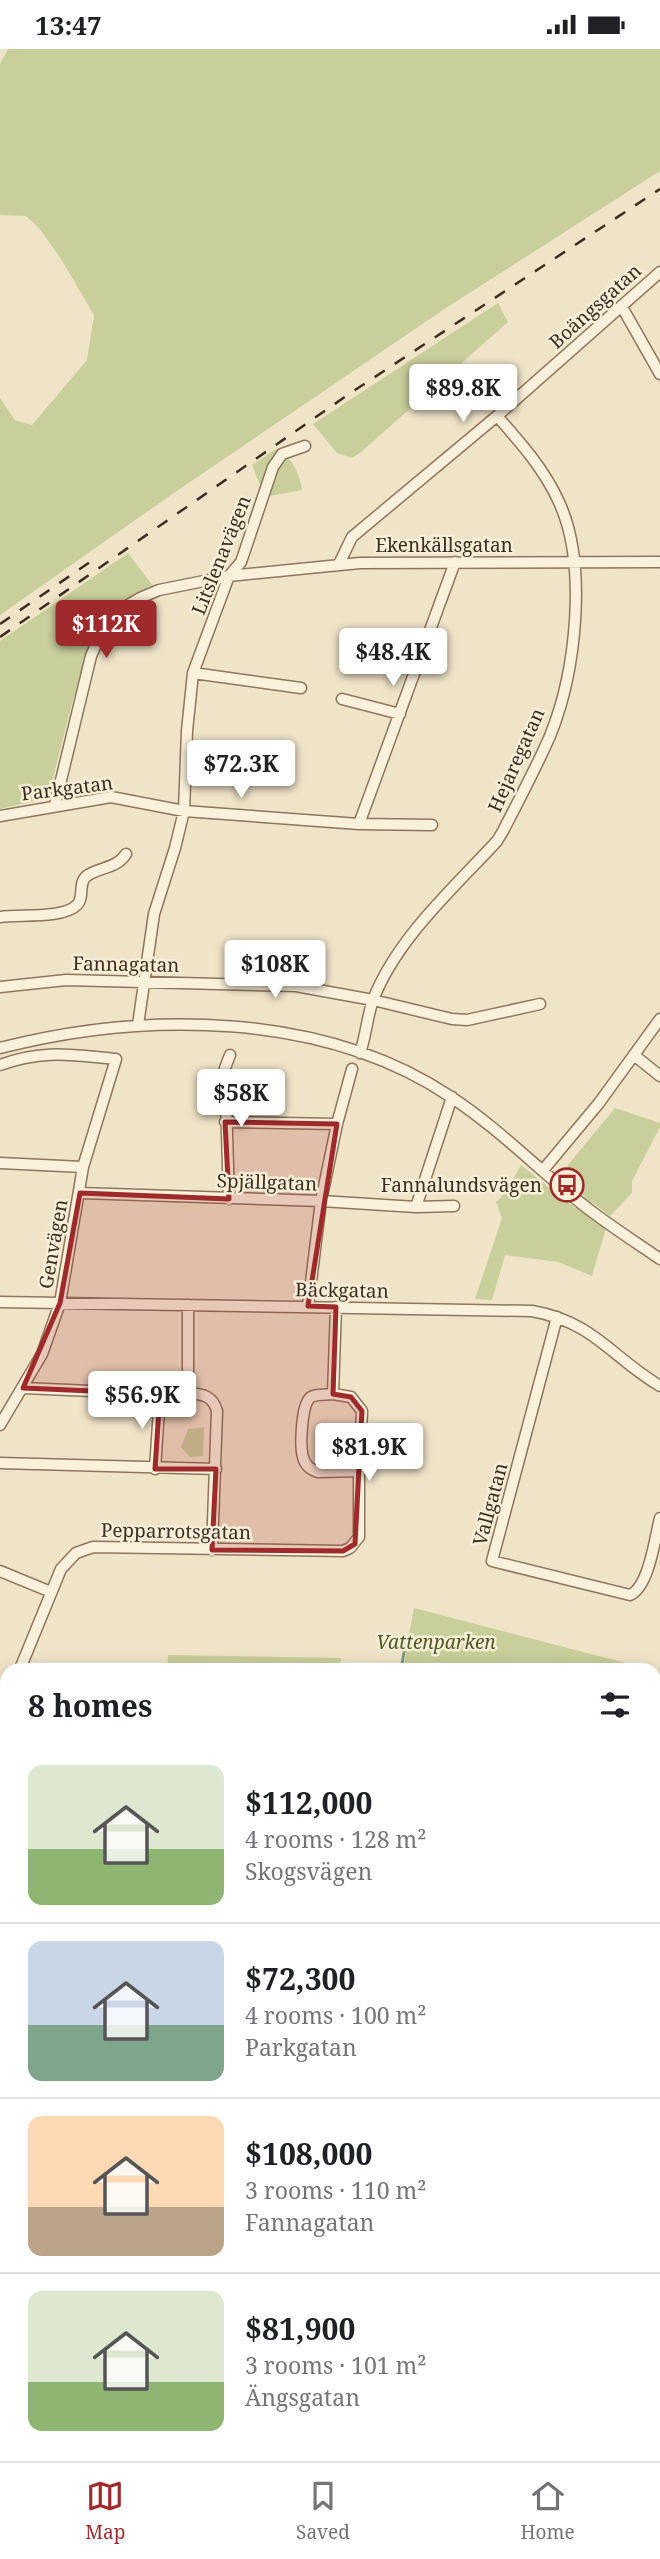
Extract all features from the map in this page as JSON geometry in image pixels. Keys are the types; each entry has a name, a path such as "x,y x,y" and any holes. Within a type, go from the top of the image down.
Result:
{"street":[{"name":"Boängsgatan","path":"339,564 352,537 497,416 660,272"},
{"path":"622,307 660,374"},
{"name":"Hejaregatan","path":"360,1053 373,1000 399,952 497,841 545,746 570,668 577,581 568,527 558,499 538,464 497,416"},
{"name":"Litslenavägen","path":"138,1025 154,914 184,811 187,731 193,673 229,576 242,562 273,467 282,454 305,446"},
{"path":"359,824 455,562"},
{"name":"Ekenkällsgatan","path":"55,805 91,656 103,629 118,611 139,598 159,590 229,576 339,564 660,562"},
{"path":"193,673 300,688"},
{"path":"342,699 400,714"},
{"name":"Parkgatan","path":"0,816 55,805 120,797 184,811 359,824 432,825"},
{"path":"0,917 51,914 75,908 86,876 113,865 126,854"},
{"name":"Fannagatan","path":"0,987 66,980 296,986 467,1020 540,1004"},
{"path":"544,1169 599,1103 660,1019"},
{"path":"0,1048 138,1025 246,1027 315,1040 360,1053 392,1065 452,1097 544,1169 584,1205 660,1259"},
{"name":"Genvägen","path":"0,1065 23,1057 51,1053 116,1059 83,1167 60,1303 42,1355 0,1425"},
{"path":"229,1199 225,1068 230,1055"},
{"path":"634,1055 660,1076"},
{"path":"308,1306 321,1201 352,1069"},
{"path":"416,1207 452,1097"},
{"path":"225,1122 337,1124"},
{"path":"0,1163 83,1167"},
{"name":"Spjällgatan","path":"80,1193 416,1207 454,1206"},
{"name":"Bäckgatan","path":"0,1302 531,1311 557,1317 584,1329 660,1386"},
{"path":"188,1305 188,1393"},
{"path":"333,1394 336,1307"},
{"name":"Vallgatan","path":"557,1317 492,1561 630,1595 636,1593 644,1583 660,1518"},
{"path":"23,1388 188,1393 207,1396 215,1405 216,1469 212,1550"},
{"path":"155,1469 160,1394"},
{"path":"333,1394 351,1397 362,1411 359,1471 318,1472 312,1470 302,1456 303,1410 307,1402 312,1397 333,1394"},
{"path":"0,1463 216,1469"},
{"name":"Pepparrotsgatan","path":"22,1663 51,1593 68,1559 76,1553 93,1547 343,1551 359,1538 359,1471"},
{"path":"0,1571 51,1593"}],"highlighted area":[{"path":"225,1122 337,1124 308,1306 336,1307 333,1394 351,1397 362,1411 355,1544 343,1551 212,1550 216,1469 155,1469 160,1394 23,1388 60,1303 80,1193 229,1199"}],"green space":[{"path":"8,49 660,49 660,171 446,308 0,615 0,398 15,420 32,425 87,360 94,315 39,228 26,216 0,215 0,64"},
{"path":"498,303 508,322 360,453 352,458 337,453 313,424"},
{"path":"276,449 294,466 302,490 265,497 252,465"},
{"path":"128,553 153,586 121,602 103,617 93,636 72,703 48,798 0,809 0,641"},
{"path":"615,1108 660,1123 660,1127 632,1181 632,1193 610,1216 593,1203 582,1201 585,1197 566,1181 568,1165"},
{"path":"521,1165 575,1208 578,1205 606,1228 592,1276 558,1262 505,1255 492,1300 475,1299 502,1218 496,1202 506,1192"},
{"path":"204,1427 203,1456 190,1457 181,1447 188,1429"},
{"name":"Vattenparken","path":"414,1608 626,1663 403,1663"},
{"path":"168,1655 341,1658 341,1663 167,1663"}],"waterway":[{"path":"402,1663 406,1640"}],"railway":[{"path":"0,637 349,394 660,189"},
{"path":"0,624 90,562"}],"place":[{"name":"Fannalundsvägen","path":"567,1185"}]}
